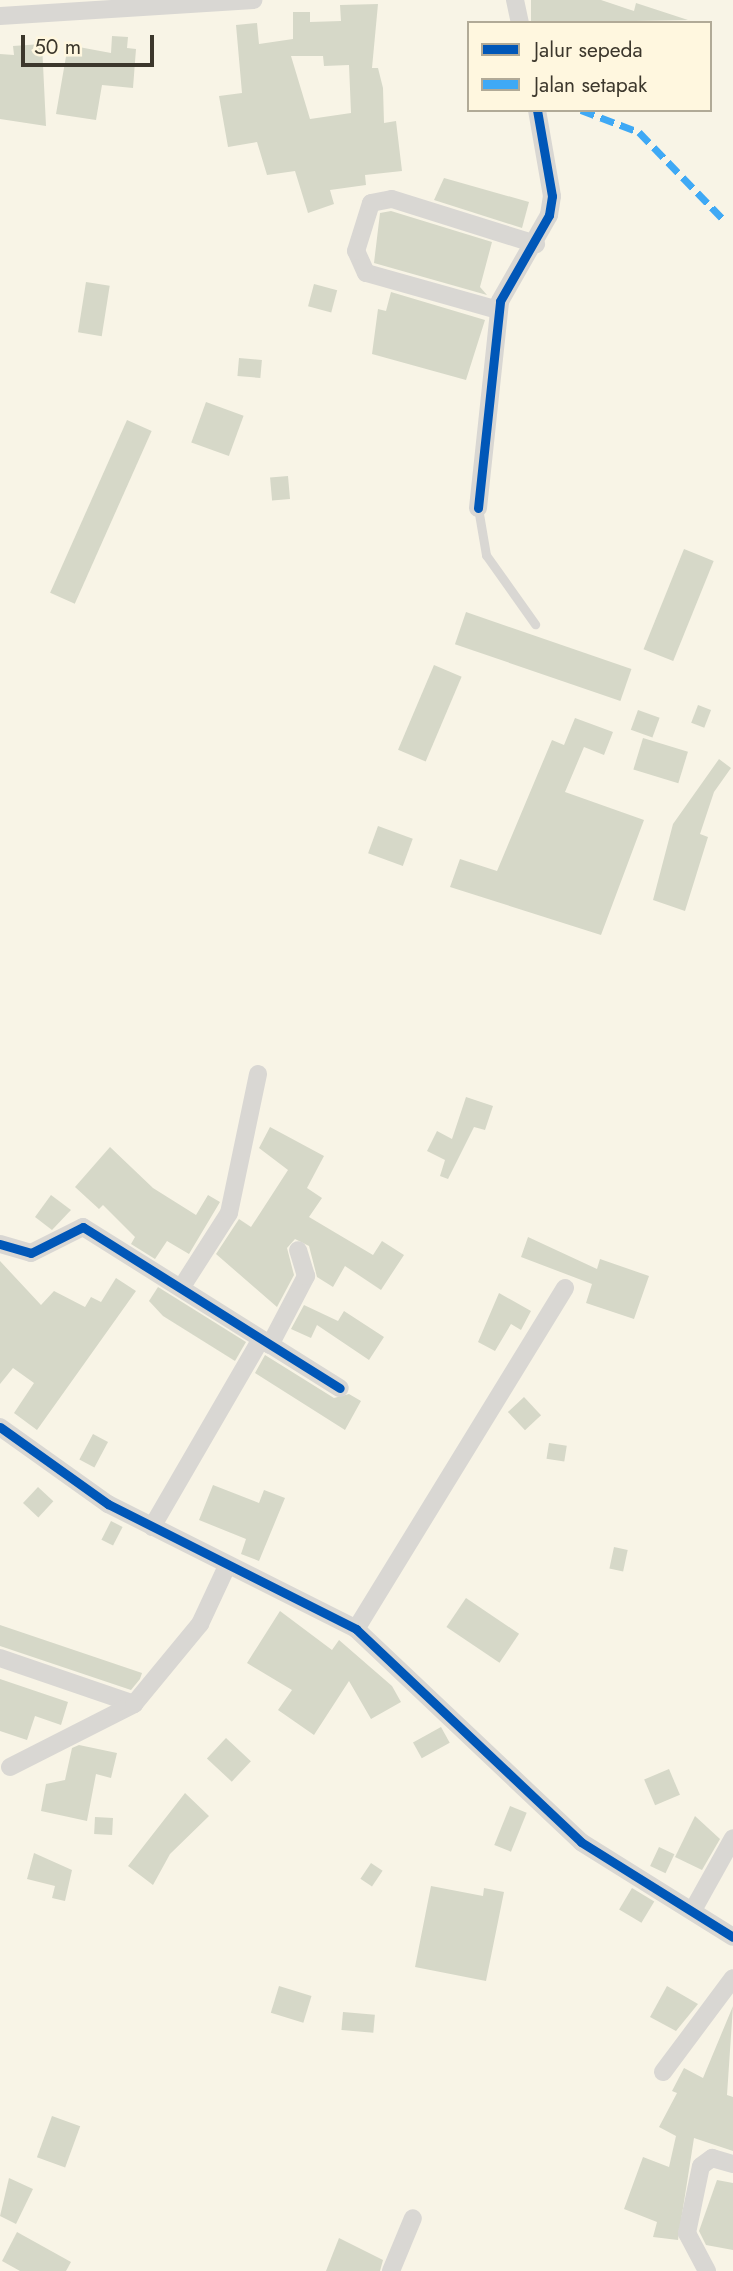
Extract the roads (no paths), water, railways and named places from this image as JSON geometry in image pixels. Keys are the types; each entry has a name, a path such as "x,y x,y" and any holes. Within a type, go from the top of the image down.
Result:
{"street":[{"path":"0,16 115,6 253,0"},
{"path":"515,0 520,21"},
{"path":"478,508 498,310 536,244 552,196 537,112"},
{"path":"498,310 366,273 356,251 371,203 392,199 536,244"},
{"path":"183,1285 229,1213 258,1074"},
{"path":"0,1244 31,1253 83,1227 183,1285 265,1342 340,1388"},
{"path":"152,1527 306,1276 298,1250"},
{"path":"356,1629 405,1559 565,1288"},
{"path":"0,1426 108,1504 356,1629 581,1842 733,1937"},
{"path":"10,1767 134,1704 200,1624 227,1566"},
{"path":"0,1658 134,1704"},
{"path":"693,1910 733,1838"},
{"path":"663,2072 733,1978"},
{"path":"707,2271 687,2233 701,2166 712,2158 733,2164"},
{"path":"391,2271 413,2218"}],"lane":[{"path":"478,508 486,555 535,624"}]}
